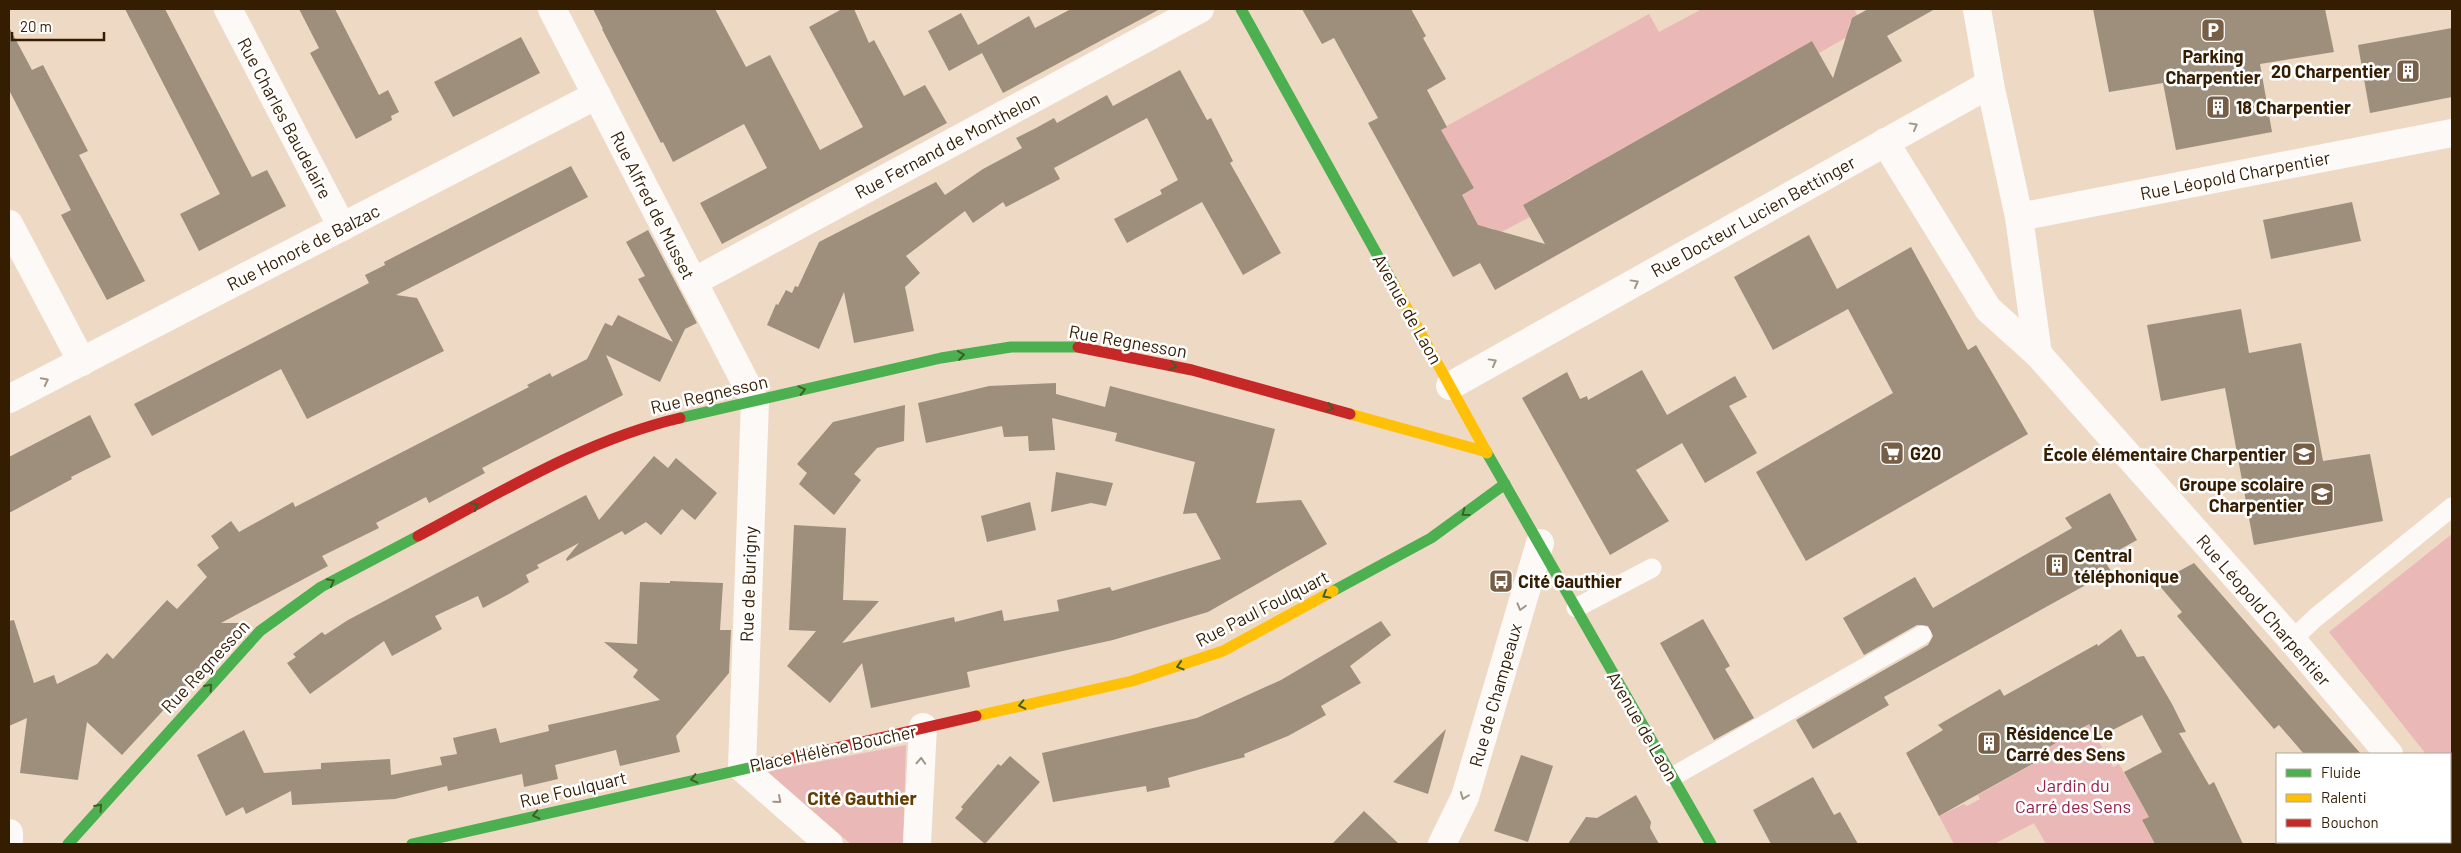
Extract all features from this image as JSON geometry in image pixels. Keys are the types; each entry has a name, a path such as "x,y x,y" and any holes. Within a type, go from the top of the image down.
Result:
{"street":[{"name":"Rue Charles Baudelaire","path":"228,9 342,227"},
{"name":"Rue Alfred de Musset","path":"552,9 755,401"},
{"name":"Rue Fernand de Monthelon","path":"693,282 1200,9"},
{"name":"Avenue de Laon","path":"1241,9 1505,484 1711,844"},
{"path":"1977,9 1990,84 2019,217 2038,354"},
{"name":"Rue Docteur Lucien Bettinger","path":"1450,386 1990,84"},
{"name":"Rue Honoré de Balzac","path":"9,399 597,95"},
{"name":"Rue Léopold Charpentier","path":"2019,217 2452,133"},
{"name":"Rue Léopold Charpentier","path":"1884,142 1988,309 2038,354 2292,640 2388,753"},
{"path":"9,224 82,362"},
{"name":"Rue Regnesson","path":"68,844 260,631 321,587 572,455 650,425 940,358 1012,347 1088,348 1192,370 1487,452"},
{"name":"Rue de Burigny","path":"742,768 755,401"},
{"name":"Rue Paul Foulquart","path":"923,727 1132,681 1223,651 1431,538 1505,484"},
{"name":"Rue de Champeaux","path":"1442,844 1465,797 1540,543"},
{"name":"Place Hélène Boucher","path":"742,768 923,727 917,844"},
{"name":"Place Hélène Boucher","path":"742,768 829,844"},
{"name":"Rue Foulquart","path":"412,844 742,768"},
{"path":"9,833 9,841"}],"lane":[{"path":"2292,640 2315,618 2452,507"},
{"path":"1576,608 1652,568"},
{"path":"1672,777 1922,635"}],"green space":[{"path":"1702,9 1854,9 1859,18 1858,23 1851,20 1848,28 1856,32 1819,53 1812,41 1604,159 1611,171 1578,189 1571,177 1523,205 1530,217 1496,235 1492,235 1494,229 1487,227 1482,233 1461,196 1474,188 1446,140 1427,137 1649,14 1659,32"},
{"path":"2452,534 2451,757 2451,753 2425,753 2329,632"},
{"name":"Jardin du Carré des Sens","path":"2091,714 2090,726 2113,767 2119,764 2149,817 2142,821 2155,844 2046,844 2034,823 1994,844 1954,844 1939,816 1964,804 1967,806 1980,799 1978,795 2036,762 2033,756"},
{"path":"906,745 903,844 851,844 765,772"}],"building":[{"path":"125,9 165,9 252,177 267,170 286,206 199,251 180,214 220,194"},
{"path":"299,9 335,9 379,95 388,90 399,112 391,116 392,120 356,139 310,53 319,48"},
{"path":"593,9 715,9 746,67 770,55 820,150 863,127 809,27 842,9 854,9 869,43 874,40 904,96 925,85 947,123 722,244 700,203 767,168 744,124 673,162 663,142 661,143"},
{"path":"1071,9 1160,9 1003,93 982,53 949,71 928,31 961,13 978,45 1029,16 1035,28"},
{"path":"1302,9 1411,9 1426,36 1423,38 1446,79 1427,90 1447,127 1441,130 1474,188 1462,195 1478,225 1545,244 1523,205 1812,41 1833,78 1852,18 1868,9 1935,9 1887,36 1902,61 1495,290 1480,263 1453,277 1368,123 1378,118 1334,38 1322,44"},
{"name":"Parking Charpentier","path":"2093,9 2325,9 2334,52 2260,64 2272,132 2176,150 2163,83 2109,92"},
{"path":"9,27 32,70 43,65 88,151 79,155 145,281 107,300 61,215 71,210 9,90"},
{"name":"20 Charpentier","path":"2452,28 2452,97 2370,113 2358,45"},
{"path":"521,37 540,73 453,117 434,82"},
{"path":"1180,70 1207,120 1211,118 1233,161 1230,163 1281,253 1243,275 1202,202 1127,243 1114,219 1162,194 1160,190 1178,180 1147,118 1054,168 1060,179 1006,207 1003,202 973,223 965,211 906,256 920,273 905,287 914,331 854,343 844,292 819,349 767,325 776,304 778,305 786,290 792,293 795,286 798,287 819,242 936,182 945,195 983,169 1022,148 1016,138 1054,118 1057,123 1107,95 1113,106"},
{"path":"571,166 588,197 396,295 417,298 444,351 307,419 281,369 152,436 134,404 369,283 365,275 385,265 384,262"},
{"path":"2352,202 2361,241 2271,259 2263,220"},
{"path":"648,230 697,323 685,329 660,382 606,355 623,395 482,468 485,473 429,503 426,497 376,523 379,528 322,556 328,566 221,623 244,623 122,755 87,722 78,780 20,773 27,718 9,726 9,621 14,620 34,683 54,675 57,684 97,664 107,653 113,659 167,600 177,609 207,577 197,565 219,548 211,536 231,521 239,532 293,502 295,507 529,387 527,385 550,373 552,377 587,359 605,323 612,326 618,315 673,342 638,279 645,276 626,242"},
{"name":"G20","path":"1809,235 1837,289 1911,247 1968,350 1976,345 2028,434 1806,561 1756,472 1893,393 1848,309 1773,350 1734,277"},
{"path":"2241,309 2249,353 2301,343 2323,461 2370,454 2383,521 2254,545 2225,388 2161,401 2147,325"},
{"path":"1642,370 1667,415 1735,376 1747,397 1729,406 1757,453 1705,483 1682,443 1636,470 1669,521 1610,555 1522,398 1567,372 1580,399 1587,396 1588,400"},
{"path":"1056,383 1056,394 1105,407 1110,386 1275,429 1256,503 1301,500 1327,544 1208,612 1113,640 967,672 970,687 871,708 862,663 830,703 787,666 816,631 789,630 794,525 846,528 843,600 879,601 842,643 954,617 955,622 1002,610 1004,621 1059,611 1057,600 1110,587 1112,591 1221,559 1196,513 1183,514 1195,462 1115,441 1117,433 1052,418 1055,450 1029,451 1028,436 1004,437 1002,426 926,443 918,403 989,386"},
{"path":"905,405 904,441 877,448 854,474 861,480 834,515 799,484 807,473 797,464 833,422"},
{"path":"90,415 111,457 71,477 72,479 9,513 9,457"},
{"path":"654,456 668,468 676,458 717,493 695,520 682,509 661,535 646,522 625,535 622,531 567,561 566,559 579,543 537,565 539,568 526,575 529,582 507,595 483,608 478,596 435,616 442,629 392,656 384,641 310,694 287,663 296,657 293,654 322,632 325,635 348,620 586,495 599,520"},
{"path":"1056,472 1113,483 1106,506 1091,503 1051,512"},
{"path":"2110,493 2137,540 2103,559 2111,571 1884,697 1889,705 1813,749 1796,720 1928,645 1933,636 1928,626 1917,625 1864,655 1843,618 1915,577 1933,608 2072,528 2065,518"},
{"path":"1030,502 1036,530 987,542 981,516"},
{"path":"2194,563 2360,753 2303,753 2279,725 2274,729 2177,616 2182,612 2157,583"},
{"path":"670,581 723,583 720,630 731,630 729,673 676,736 680,752 620,766 616,750 555,765 558,779 524,787 522,774 448,791 447,786 395,799 292,805 291,791 246,814 243,807 226,816 197,755 244,730 264,773 321,769 321,763 390,759 391,775 442,765 440,757 457,754 453,738 496,728 500,743 549,731 548,725 660,700 633,677 638,670 604,642 637,644 640,582 670,583"},
{"path":"1703,619 1730,666 1725,669 1754,718 1714,740 1660,643"},
{"path":"1381,621 1391,635 1350,666 1361,683 1321,706 1326,715 1288,736 1244,754 1245,757 1168,778 1170,787 1147,792 1146,786 1053,802 1042,753 1197,718 1281,680"},
{"name":"Résidence Le Carré des Sens","path":"2121,629 2137,657 2144,656 2172,704 2186,732 2179,733 2209,785 2214,782 2243,844 2155,844 2142,820 2149,817 2124,772 2162,752 2142,715 2097,738 2089,724 2033,756 2036,762 1939,816 1906,753 1943,730 1938,725 2000,689 2004,696 2097,644 2098,646"},
{"path":"1446,729 1428,794 1393,782"},
{"path":"1521,755 1553,766 1528,842 1494,831"},
{"path":"1010,756 1040,782 985,844 955,818 963,809 961,807 998,764 1001,766"},
{"path":"1813,777 1834,815 1840,812 1858,844 1771,844 1753,810"},
{"path":"1636,795 1651,822 1650,828 1659,844 1568,844 1586,817 1597,818"},
{"path":"1364,811 1399,844 1332,844"}],"traffic: fast":[{"path":"1241,9 1394,285"},
{"path":"680,418 941,358 1011,347 1078,347"},
{"path":"1487,453 1711,844"},
{"path":"1333,591 1431,538 1505,484"},
{"path":"68,844 260,631 321,587 418,536"},
{"path":"412,844 762,765"}],"traffic: slow":[{"path":"1394,285 1487,453"},
{"path":"1350,414 1487,452"},
{"path":"976,716 1132,681 1223,651 1333,591"}],"traffic: jam":[{"path":"1078,347 1192,370 1350,414"},
{"path":"418,536 513,485 578,453 611,439 680,418"},
{"path":"762,765 976,716"}],"place":[{"name":"Parking Charpentier","path":"2213,30"},
{"name":"20 Charpentier","path":"2408,71"},
{"name":"18 Charpentier","path":"2218,107"},
{"name":"G20","path":"1892,453"},
{"name":"École élémentaire Charpentier","path":"2304,454"},
{"name":"Groupe scolaire Charpentier","path":"2322,494"},
{"name":"Central téléphonique","path":"2057,565"},
{"name":"Cité Gauthier","path":"1501,581"},
{"name":"Résidence Le Carré des Sens","path":"1989,743"}],"district":[{"name":"Cité Gauthier","path":"862,797"}]}
